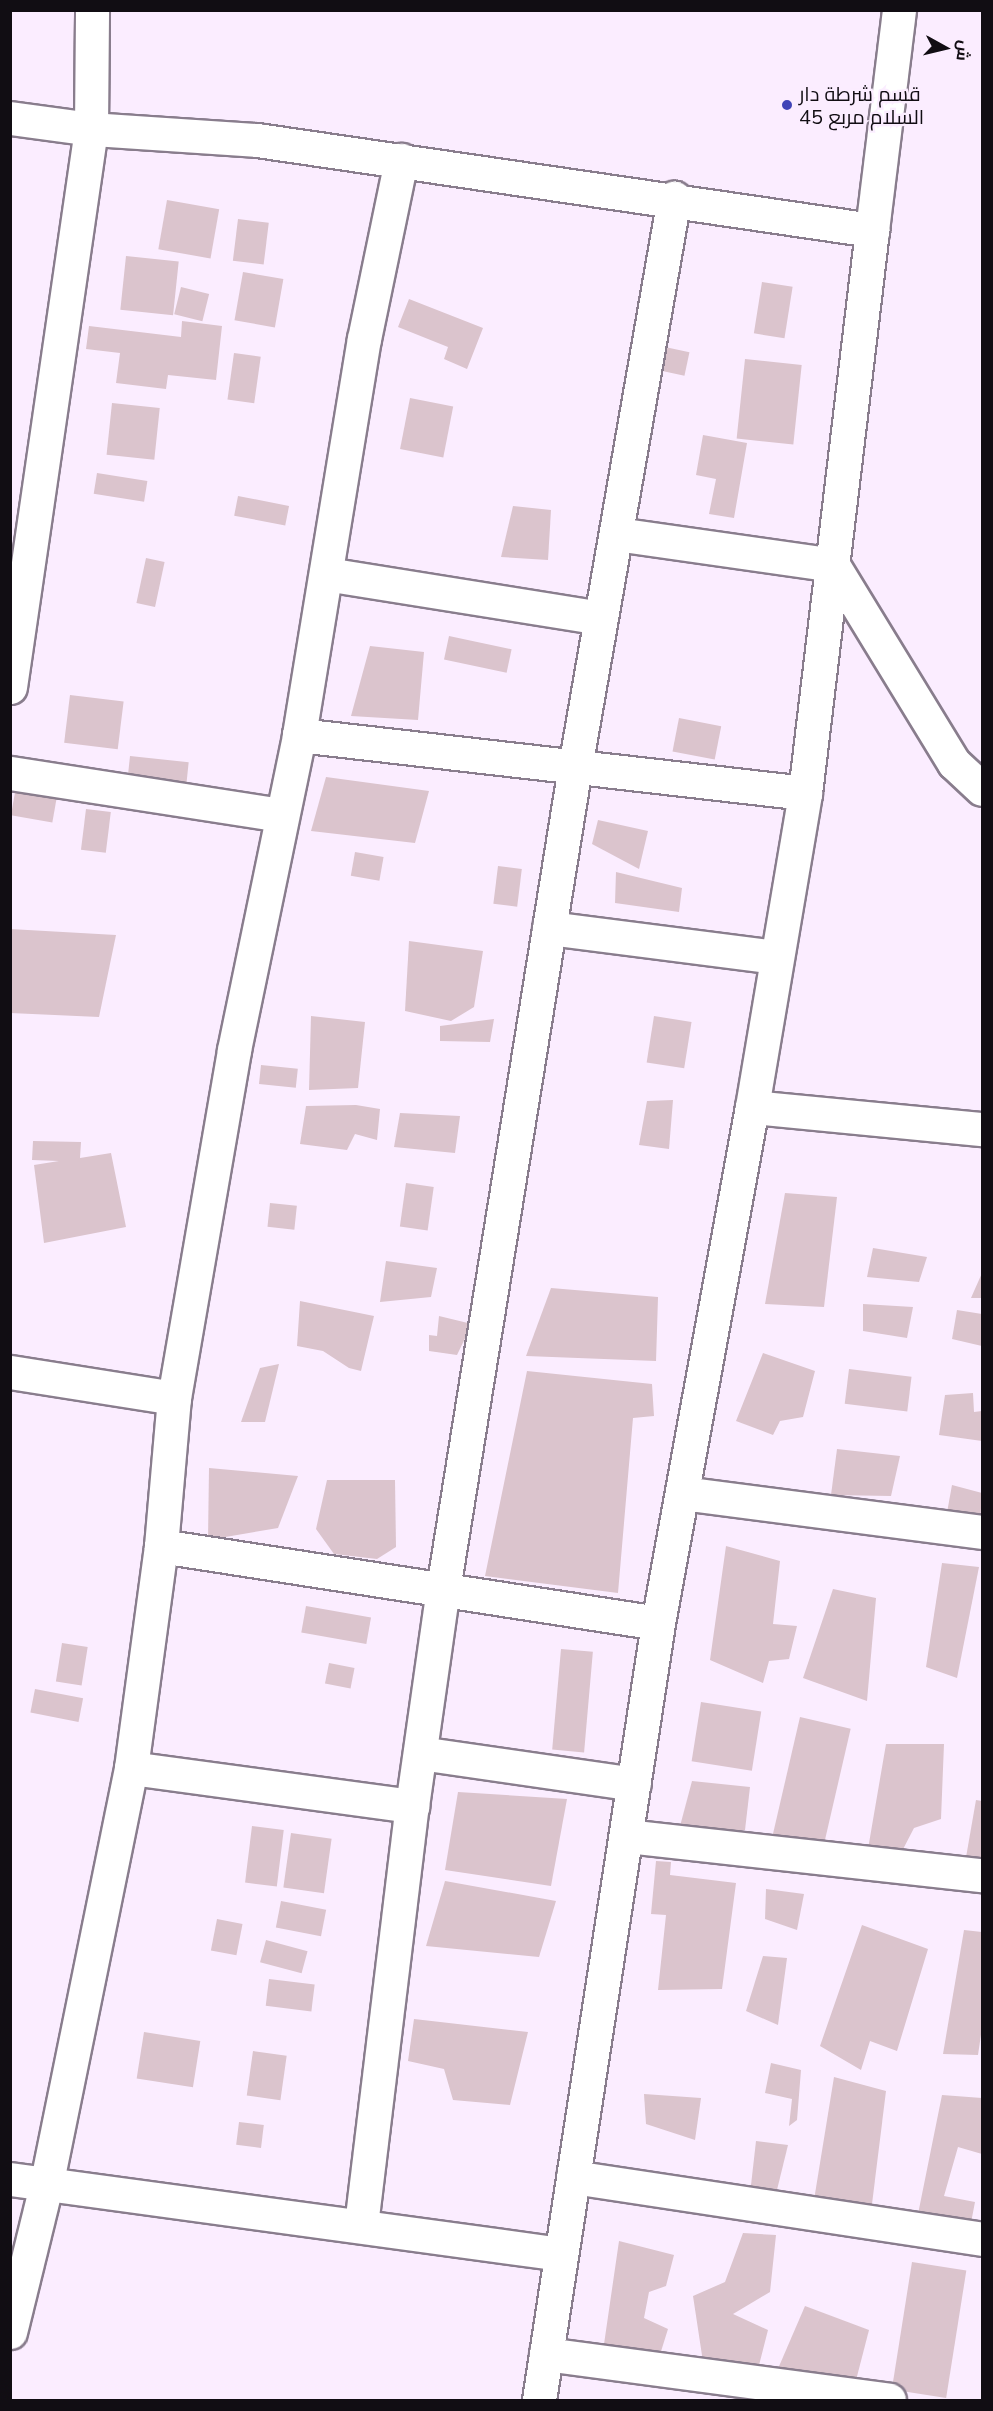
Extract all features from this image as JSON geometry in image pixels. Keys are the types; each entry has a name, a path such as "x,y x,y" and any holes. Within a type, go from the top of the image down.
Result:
{"street":[{"path":"11,682 91,129 92,10"},
{"path":"539,2400 658,1623 752,1107 805,794 899,10"},
{"path":"10,118 91,129 257,140 674,198 872,230"},
{"path":"10,2332 47,2181 131,1768 161,1546 174,1398 234,1050 281,815 300,735 364,339 400,160"},
{"path":"362,2225 412,1806 443,1589 575,766 674,198"},
{"path":"616,534 833,565"},
{"path":"833,565 954,763 982,789"},
{"path":"326,574 601,618"},
{"path":"300,735 805,794"},
{"path":"10,773 281,815"},
{"path":"549,928 776,957"},
{"path":"752,1107 982,1129"},
{"path":"10,1372 174,1398"},
{"path":"682,1493 982,1532"},
{"path":"161,1546 380,1582 443,1589 658,1623"},
{"path":"420,1753 634,1784"},
{"path":"131,1768 412,1806"},
{"path":"626,1836 982,1875"},
{"path":"573,2177 982,2239"},
{"path":"10,2179 47,2181 561,2254"},
{"path":"546,2354 889,2400"}],"building":[{"path":"167,200 219,209 211,258 158,249"},
{"path":"238,219 269,223 264,264 233,261"},
{"path":"126,256 179,262 173,315 120,310"},
{"path":"243,272 283,279 275,327 234,320"},
{"path":"762,282 793,287 784,338 754,333"},
{"path":"181,287 209,294 202,321 174,314"},
{"path":"409,299 483,328 467,369 444,359 448,347 398,327"},
{"path":"182,321 222,326 216,380 168,375 166,389 116,383 120,353 86,349 89,326 181,337"},
{"path":"665,347 689,352 684,376 660,370"},
{"path":"234,353 261,357 254,403 227,400"},
{"path":"745,359 802,365 793,445 737,439"},
{"path":"410,398 453,406 443,457 400,449"},
{"path":"112,403 160,408 154,460 107,455"},
{"path":"703,435 747,443 734,518 709,514 716,479 696,475"},
{"path":"97,473 147,481 144,502 94,494"},
{"path":"238,496 289,506 285,526 234,516"},
{"path":"513,506 551,510 548,560 501,557"},
{"path":"146,558 165,562 155,607 136,603"},
{"path":"449,636 512,649 507,673 444,659"},
{"path":"370,646 424,652 418,720 351,716"},
{"path":"70,695 124,702 118,749 64,743"},
{"path":"679,718 721,726 715,760 673,751"},
{"path":"130,756 189,762 186,788 127,782"},
{"path":"20,764 61,771 52,823 11,815"},
{"path":"326,777 429,791 415,843 311,831"},
{"path":"86,809 111,812 106,853 81,850"},
{"path":"598,820 648,831 639,869 592,844"},
{"path":"355,852 384,857 379,881 351,876"},
{"path":"498,866 522,869 517,907 493,904"},
{"path":"616,872 682,888 679,912 615,903"},
{"path":"10,929 116,935 99,1017 10,1013"},
{"path":"409,941 483,951 474,1007 451,1021 405,1011"},
{"path":"311,1016 365,1022 358,1088 309,1090"},
{"path":"654,1016 692,1022 684,1068 647,1062"},
{"path":"494,1019 490,1042 440,1041 440,1026"},
{"path":"261,1065 298,1069 296,1088 259,1084"},
{"path":"673,1100 669,1149 639,1145 647,1101"},
{"path":"356,1105 380,1109 377,1140 355,1134 347,1150 300,1144 306,1106"},
{"path":"400,1113 460,1116 455,1153 394,1147"},
{"path":"33,1141 81,1142 80,1158 111,1153 126,1227 44,1243 34,1165 59,1161 32,1160"},
{"path":"406,1183 434,1187 428,1230 400,1227"},
{"path":"785,1193 837,1197 824,1307 765,1304"},
{"path":"270,1203 297,1206 294,1230 267,1227"},
{"path":"873,1248 927,1257 919,1282 867,1277"},
{"path":"386,1261 437,1268 431,1297 380,1302"},
{"path":"982,1273 982,1298 971,1298"},
{"path":"551,1288 658,1297 656,1361 526,1356"},
{"path":"300,1301 374,1316 361,1371 349,1368 323,1351 297,1346"},
{"path":"863,1304 913,1307 907,1338 863,1331"},
{"path":"957,1310 982,1314 982,1346 952,1339"},
{"path":"439,1316 472,1324 457,1355 429,1351 429,1335 437,1336"},
{"path":"763,1353 815,1371 803,1417 780,1421 773,1435 736,1421"},
{"path":"279,1364 265,1422 241,1422 260,1368"},
{"path":"849,1369 912,1377 907,1411 845,1404"},
{"path":"527,1371 652,1384 654,1416 633,1418 618,1593 485,1576"},
{"path":"973,1393 974,1412 982,1411 982,1441 939,1435 945,1395"},
{"path":"837,1449 900,1456 891,1496 831,1495"},
{"path":"209,1468 298,1476 278,1528 208,1540"},
{"path":"327,1480 395,1480 396,1547 377,1559 334,1554 316,1529"},
{"path":"952,1485 982,1493 980,1523 946,1518"},
{"path":"726,1546 780,1561 773,1624 797,1626 789,1659 769,1661 763,1683 710,1660"},
{"path":"942,1563 979,1567 957,1678 926,1667"},
{"path":"833,1589 876,1598 867,1701 803,1678"},
{"path":"306,1606 371,1617 366,1644 301,1633"},
{"path":"62,1643 88,1647 82,1686 56,1682"},
{"path":"561,1649 593,1652 584,1752 552,1750"},
{"path":"329,1663 355,1668 351,1689 325,1684"},
{"path":"35,1689 83,1698 79,1722 30,1713"},
{"path":"701,1702 761,1712 752,1771 692,1761"},
{"path":"800,1717 851,1729 823,1848 773,1836"},
{"path":"886,1744 944,1744 941,1819 914,1828 899,1857 868,1849"},
{"path":"692,1781 750,1787 745,1830 679,1830"},
{"path":"458,1792 567,1799 551,1886 445,1870"},
{"path":"976,1800 982,1801 982,1868 965,1863"},
{"path":"252,1826 284,1830 277,1886 245,1883"},
{"path":"291,1833 332,1839 324,1893 283,1887"},
{"path":"656,1861 671,1862 670,1875 736,1883 722,1989 658,1990 666,1915 651,1914"},
{"path":"445,1881 556,1901 539,1957 426,1946"},
{"path":"766,1889 804,1894 797,1930 765,1919"},
{"path":"281,1901 326,1910 321,1936 276,1928"},
{"path":"217,1919 243,1924 236,1955 211,1950"},
{"path":"862,1925 928,1949 897,2051 870,2041 861,2070 820,2046"},
{"path":"964,1930 982,1932 982,2028 978,2055 943,2054"},
{"path":"266,1940 308,1951 302,1973 260,1962"},
{"path":"763,1956 787,1958 778,2025 746,2011"},
{"path":"269,1979 315,1985 311,2011 266,2006"},
{"path":"414,2019 528,2032 510,2105 453,2100 444,2069 408,2061"},
{"path":"144,2032 200,2041 193,2087 137,2078"},
{"path":"253,2051 287,2056 280,2100 247,2096"},
{"path":"771,2063 801,2070 797,2120 789,2126 792,2099 765,2093"},
{"path":"834,2077 886,2091 871,2212 814,2200"},
{"path":"644,2094 701,2098 695,2140 646,2124"},
{"path":"942,2095 982,2098 982,2154 958,2147 944,2196 975,2202 970,2228 917,2219"},
{"path":"239,2122 264,2125 261,2148 236,2145"},
{"path":"756,2141 788,2145 775,2198 750,2194"},
{"path":"743,2233 776,2235 770,2292 733,2314 768,2330 757,2373 703,2362 693,2296 725,2282"},
{"path":"619,2241 674,2255 666,2286 649,2292 644,2318 668,2329 658,2361 603,2351"},
{"path":"912,2262 966,2271 946,2398 892,2389"},
{"path":"805,2306 869,2330 854,2388 777,2371"}],"place":[{"name":"قسم شرطة دار السلام مربع 45","path":"787,105"}]}
